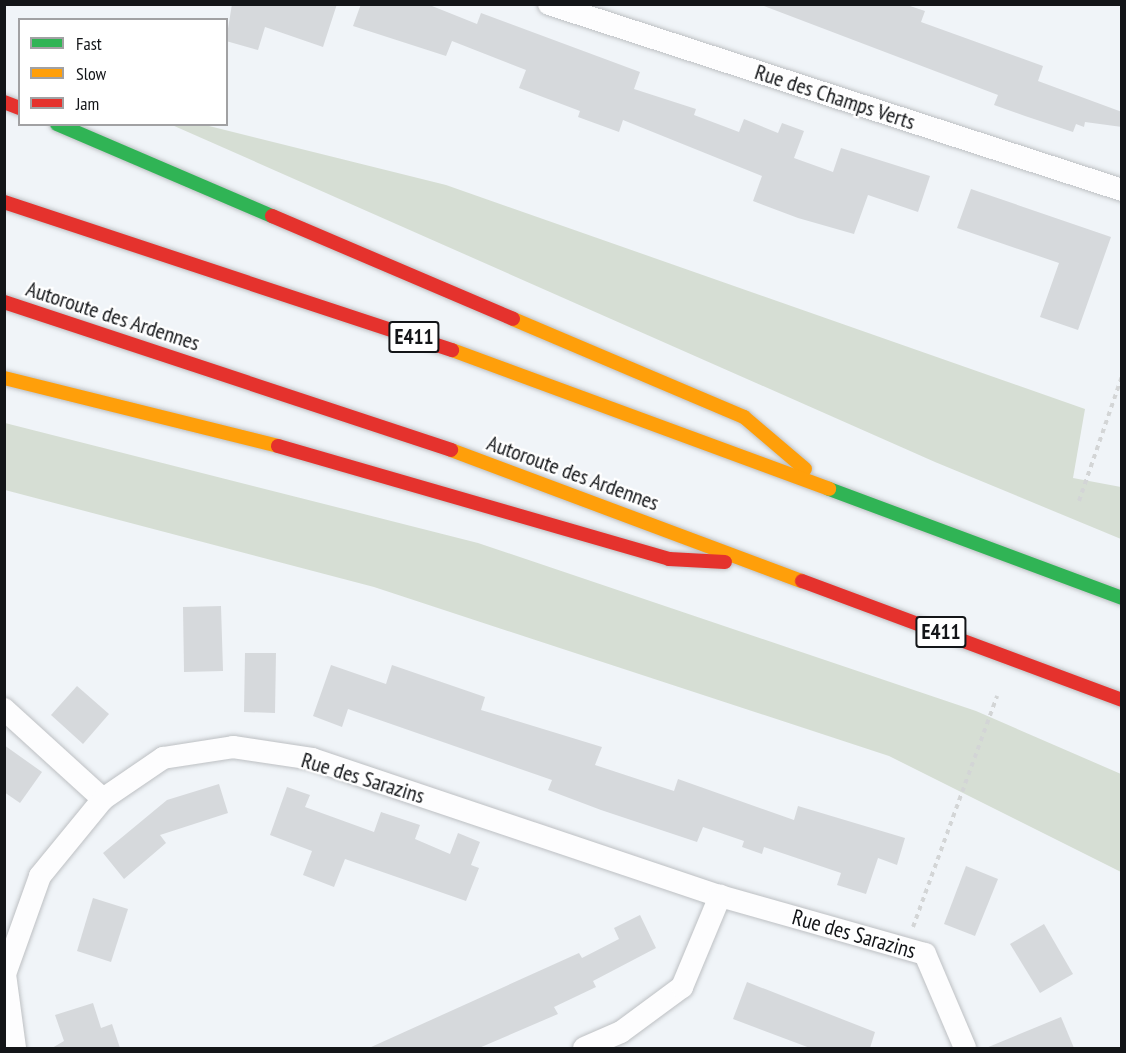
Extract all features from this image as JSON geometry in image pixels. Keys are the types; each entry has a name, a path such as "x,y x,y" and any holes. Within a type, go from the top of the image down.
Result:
{"highway":[{"path":"62,126 744,417 820,482"},
{"name":"E411","path":"4,202 487,361 820,482 1122,598"},
{"name":"Autoroute des Ardennes","path":"4,302 445,448 1122,700"},
{"path":"4,378 343,462 669,558 761,564"}],"street":[{"name":"Rue des Champs Verts","path":"549,4 1122,190"},
{"path":"4,709 103,799"},
{"name":"Rue des Sarazins","path":"15,1048 5,974 40,876 103,799 163,758 233,747 312,759 720,896 925,954 965,1048"},
{"path":"584,1048 621,1032 682,987 720,896"}],"path":[{"path":"1079,501 1122,376"},
{"path":"904,949 997,696"}],"shaded area":[{"path":"174,126 209,126 446,185 1085,409 1073,478 1121,487 1121,539 935,462"},
{"path":"5,423 478,543 976,711 1121,774 1121,872 889,756 374,587 5,490"}],"building":[{"path":"232,4 337,4 323,47 265,27 258,50 228,42"},
{"path":"361,4 427,4 477,24 481,13 640,72 634,89 696,109 694,115 739,132 744,119 778,133 782,123 804,131 794,158 833,172 841,148 930,176 918,212 868,195 854,234 798,218 753,201 762,176 623,120 619,132 578,117 580,111 519,88 526,70 452,41 446,56 353,26"},
{"path":"759,4 904,4 925,11 921,22 1043,66 1038,81 1122,112 1122,127 1085,122 1084,127 1076,124 1073,132 1025,116 994,105 998,95"},
{"path":"971,189 1111,237 1078,330 1040,317 1059,263 957,228"},
{"path":"221,606 223,671 184,672 183,607"},
{"path":"245,653 276,653 275,713 244,712"},
{"path":"331,665 386,684 392,665 485,697 481,710 602,747 595,765 674,791 678,779 794,820 798,806 905,838 897,865 878,858 866,894 837,885 841,873 764,847 762,854 742,847 744,841 703,827 697,842 548,790 552,780 348,709 342,727 313,716"},
{"path":"77,686 109,714 83,744 51,715"},
{"path":"4,745 42,772 20,803 4,792"},
{"path":"219,784 228,813 160,835 166,843 124,879 103,853 167,800"},
{"path":"287,787 310,795 305,807 374,832 381,812 420,825 415,839 450,854 458,833 480,842 471,865 479,868 466,901 345,859 334,887 303,875 312,851 270,835"},
{"path":"966,866 998,879 975,936 944,924"},
{"path":"93,898 128,909 111,962 77,951"},
{"path":"640,915 656,948 593,981 596,987 554,1007 558,1014 479,1048 369,1048 579,953 582,958 619,939 614,928"},
{"path":"1044,924 1073,974 1040,993 1010,944"},
{"path":"747,982 875,1032 870,1048 810,1048 733,1019"},
{"path":"93,1003 101,1028 112,1024 120,1048 52,1048 64,1041 55,1015"},
{"path":"1061,1017 1074,1048 986,1048"}],"traffic: fast":[{"path":"62,126 272,216"},
{"path":"829,489 1122,598"}],"traffic: slow":[{"path":"513,319 744,417 805,469"},
{"path":"452,350 829,489"},
{"path":"4,378 278,446"},
{"path":"451,450 802,581"}],"traffic: jam":[{"path":"4,102 18,107"},
{"path":"4,202 452,350"},
{"path":"272,216 513,319"},
{"path":"4,302 451,450"},
{"path":"278,446 669,559 725,562"},
{"path":"802,581 1122,700"}]}
